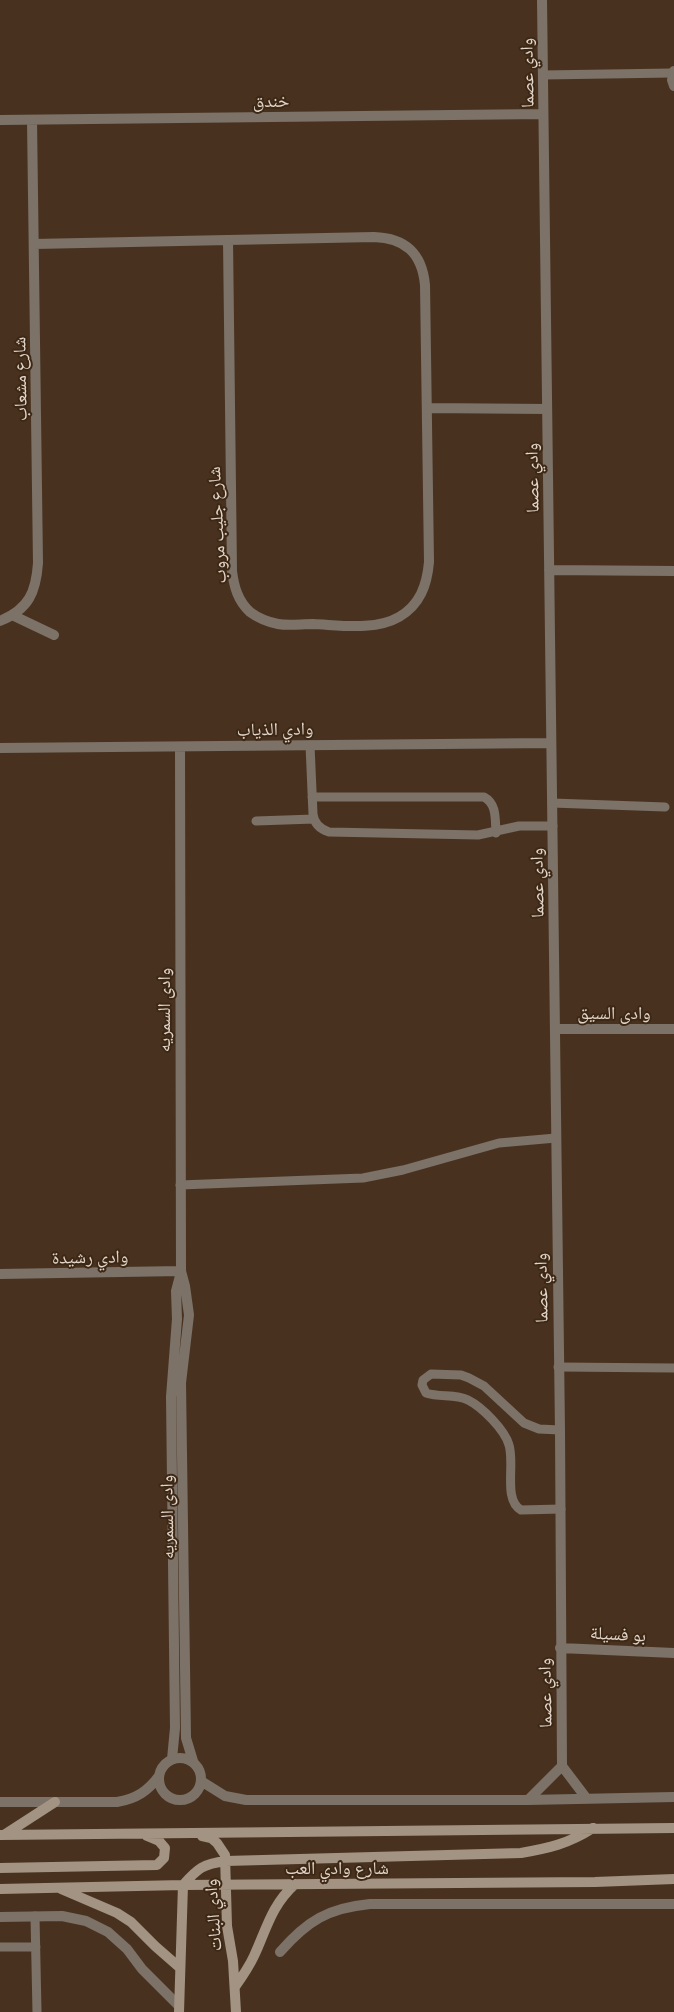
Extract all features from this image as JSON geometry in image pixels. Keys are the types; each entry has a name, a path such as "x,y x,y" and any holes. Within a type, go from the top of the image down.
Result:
{"street":[{"name":"وادي عصما","path":"542,0 561,1510 560,1648 562,1766"},
{"path":"673,72 674,86"},
{"name":"خندق","path":"0,120 543,114"},
{"name":"شارع مشعاب","path":"0,620 12,615 27,602 36,583 38,563 32,120"},
{"name":"شارع جليب مروب","path":"34,244 228,240 380,237 399,242 410,249 421,266 425,285 429,562 427,579 422,594 412,607 399,617 384,623 367,625 280,624 264,620 251,612 241,601 234,586 232,571 228,240"},
{"path":"427,408 547,409"},
{"path":"549,570 674,571"},
{"path":"12,615 54,635"},
{"name":"وادي الذياب","path":"0,748 180,748 551,743"},
{"name":"وادى السمريه","path":"180,748 181,1271 189,1315 180,1383 186,1738 193,1762"},
{"name":"وادى السيق","path":"555,1029 674,1029"},
{"name":"وادى السمريه","path":"172,1759 175,1728 171,1398 177,1319 176,1292 181,1271"},
{"name":"وادي رشيدة","path":"0,1274 181,1271"},
{"name":"بو فسيلة","path":"560,1648 674,1653"},
{"path":"0,1802 117,1802 128,1800 146,1791 159,1776 166,1763 179,1757 193,1762 201,1774 201,1781 195,1794 181,1800 167,1796 159,1784 159,1776"},
{"path":"528,1800 562,1766 587,1799"},
{"path":"201,1781 225,1796 246,1800 528,1800 674,1797"},
{"path":"2,1835 55,1802"},
{"path":"183,1885 200,1867 208,1863 521,1853 561,1845 576,1839 593,1828"},
{"name":"شارع وادي العب","path":"2,1835 674,1828"},
{"path":"0,1868 157,1865 164,1858 164,1848 159,1841 141,1834"},
{"name":"وادي البنات","path":"194,1834 211,1838 225,1855 228,1926 236,1987 236,2012"},
{"name":"شارع وادي العب","path":"0,1889 183,1885 595,1882 674,1879"},
{"path":"236,1987 254,1957 270,1916 295,1884"},
{"name":"وادي البنات","path":"179,2008 183,1885"},
{"path":"56,1887 117,1912 131,1922 179,1967"},
{"path":"280,1952 306,1925 322,1915 354,1906 370,1904 674,1904"},
{"path":"0,1917 62,1916 86,1921 108,1932 127,1948 142,1969 179,2008"}],"lane":[{"path":"543,75 673,72"},
{"path":"310,745 314,819 319,828 329,832 478,835 519,826 553,826"},
{"path":"312,797 484,797 492,803 494,808 496,832"},
{"path":"552,803 665,807"},
{"path":"256,821 314,819"},
{"path":"180,1185 363,1178 403,1170 499,1142 556,1138"},
{"path":"558,1367 674,1368"},
{"path":"560,1430 539,1429 524,1424 484,1386 461,1375 431,1374 423,1380 422,1385 426,1393 454,1396 468,1400 505,1434 511,1456 511,1497 516,1507 521,1510 561,1510"},
{"path":"35,1916 37,2012"},
{"path":"0,1947 36,1947"}]}
